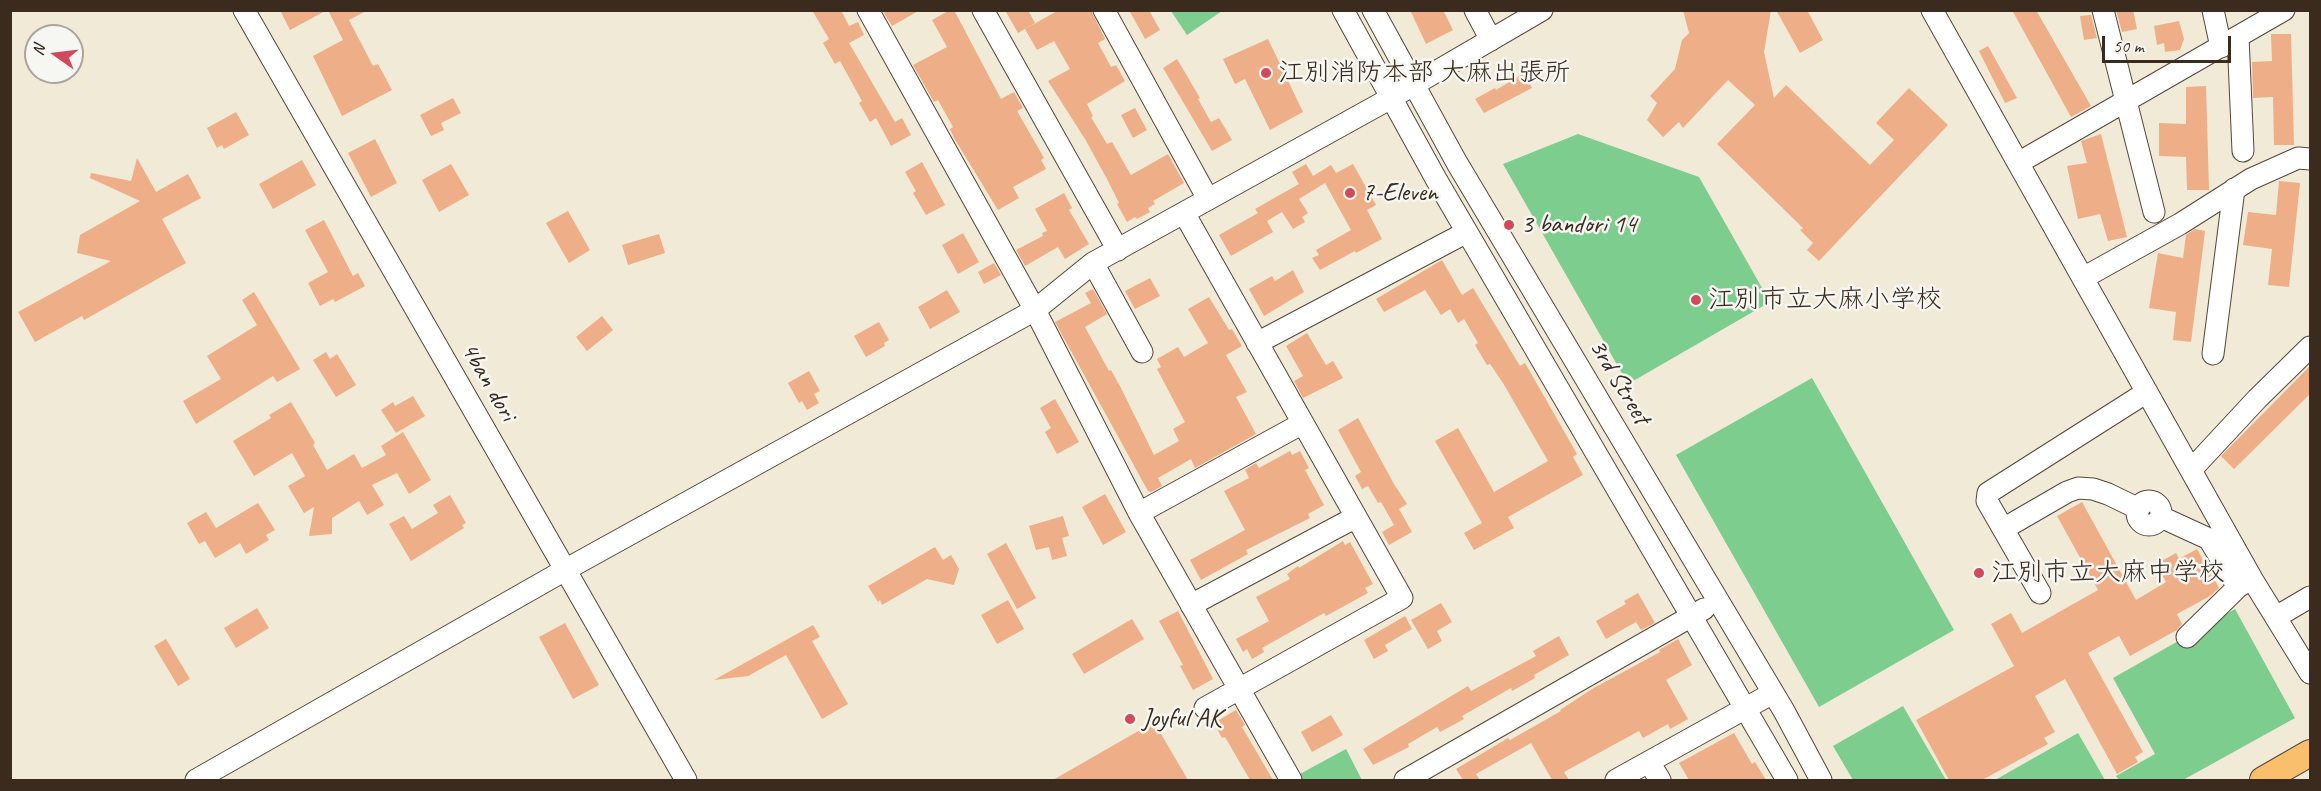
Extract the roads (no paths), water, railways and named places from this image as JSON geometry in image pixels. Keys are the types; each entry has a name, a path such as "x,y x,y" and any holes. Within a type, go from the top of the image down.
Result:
{"main road":[{"path":"2263,780 2310,753"}],"street":[{"name":"4ban dori","path":"244,10 686,780"},
{"path":"868,10 1035,310 1139,513 1291,780"},
{"path":"983,10 1118,250"},
{"path":"1104,10 1208,200"},
{"path":"1343,10 1467,232 1787,780"},
{"name":"3rd Street","path":"1373,10 1457,163 1773,693 1821,780"},
{"path":"1475,10 1491,40"},
{"path":"196,780 565,570 1035,310 1093,263 1391,98 1542,10"},
{"path":"1932,10 2191,470 2245,583"},
{"path":"2103,10 2154,212"},
{"path":"2213,10 2230,42 2243,151"},
{"path":"2018,163 2284,10"},
{"path":"2083,278 2180,224 2251,179 2298,158 2310,159"},
{"path":"2213,354 2234,189"},
{"path":"1184,213 1402,598 1205,708"},
{"path":"1257,342 1467,232"},
{"path":"1093,263 1142,352"},
{"path":"2191,470 2257,399 2310,347"},
{"path":"2040,594 1987,501 1988,493 2147,392"},
{"path":"1139,513 1303,423"},
{"path":"2003,529 2078,488 2093,489 2108,494 2139,509 2138,516 2145,525 2153,525 2161,517 2209,539 2276,617 2310,673"},
{"path":"1191,604 1356,517"},
{"path":"2187,637 2245,583"},
{"path":"2276,617 2310,597"},
{"path":"1405,780 1437,773 1718,602"},
{"path":"1616,780 1773,693"},
{"path":"1649,762 1660,780"}],"place":[{"name":"江別消防本部 大麻出張所","path":"1266,73"},
{"name":"7-Eleven","path":"1350,193"},
{"name":"3 bandori 14","path":"1509,225"},
{"name":"江別市立大麻小学校","path":"1696,300"},
{"name":"江別市立大麻中学校","path":"1979,573"},
{"name":"Joyful AK","path":"1130,719"}]}
